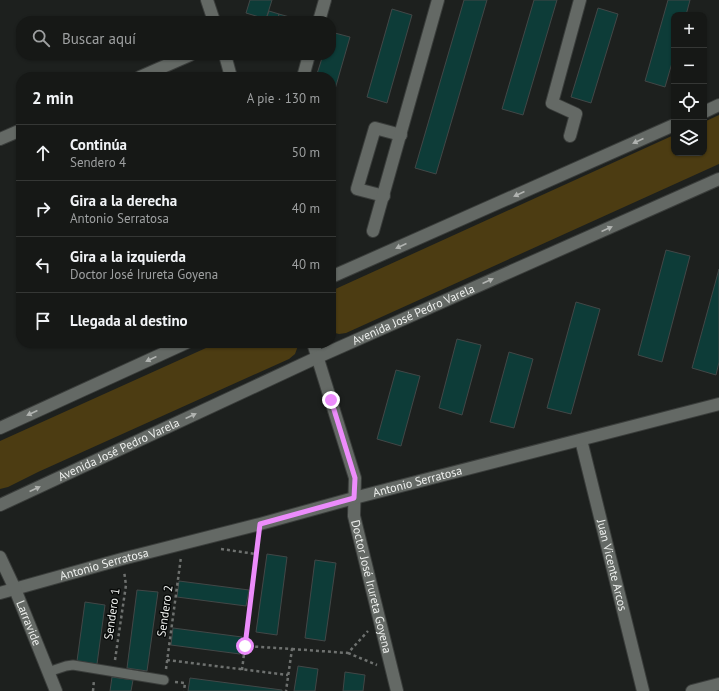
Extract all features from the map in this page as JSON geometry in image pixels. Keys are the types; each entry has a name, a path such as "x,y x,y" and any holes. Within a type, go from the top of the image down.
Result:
{"street":[{"path":"207,0 212,16"},
{"path":"320,16 325,0"},
{"path":"374,231 438,0"},
{"path":"570,136 576,114 552,103 580,0"},
{"path":"151,72 179,60"},
{"path":"226,60 230,72"},
{"path":"305,72 308,60"},
{"path":"707,111 719,105"},
{"path":"336,275 671,126"},
{"path":"384,196 357,189 375,128 400,135"},
{"path":"0,139 16,132"},
{"name":"Avenida José Pedro Varela","path":"0,505 318,357 719,179"},
{"path":"0,428 175,348"},
{"name":"Doctor José Irureta Goyena","path":"315,348 355,478 354,516 397,691"},
{"name":"Antonio Serratosa","path":"0,593 122,559 260,524 354,498 719,404"},
{"name":"Juan Vicente Arcos","path":"581,440 643,691"},
{"name":"Larravide","path":"0,557 15,589 56,691"},
{"path":"692,691 719,684"}],"lane":[{"path":"48,672 73,665 164,680"}],"path":[{"path":"242,670 260,524"},
{"name":"Sendero 2","path":"164,680 183,544"},
{"name":"Sendero 1","path":"113,672 126,585 122,559"},
{"path":"348,653 380,617"},
{"path":"245,646 348,653 392,671"},
{"path":"286,691 292,649"},
{"path":"167,660 288,675"}],"shaded area":[{"path":"719,115 719,164 346,333 336,333 336,289 671,136 671,156 707,156 707,121"},
{"path":"206,348 297,348 295,354 289,359 38,472 8,487 0,489 0,441"}],"building":[{"path":"250,0 272,0 267,16 256,16 246,13"},
{"path":"464,0 487,0 436,174 415,168"},
{"path":"534,0 557,0 523,115 502,109"},
{"path":"668,0 690,0 687,12 671,12 671,66 665,87 645,81"},
{"path":"598,8 618,14 591,103 571,97"},
{"path":"392,9 412,15 387,103 367,97"},
{"path":"269,11 279,14 278,16 267,16"},
{"path":"336,33 350,37 336,86 336,72 318,72 321,60 336,60"},
{"path":"666,250 690,256 662,362 638,355"},
{"path":"719,269 719,362 716,375 692,368"},
{"path":"576,302 600,309 571,414 547,408"},
{"path":"457,339 481,345 462,415 439,408"},
{"path":"509,352 533,359 514,428 490,422"},
{"path":"396,370 420,376 401,446 377,439"},
{"path":"267,554 287,557 277,635 256,632"},
{"path":"315,560 336,563 325,641 305,638"},
{"path":"179,581 249,590 246,606 177,597"},
{"path":"137,590 158,592 147,671 127,668"},
{"path":"85,602 105,605 97,664 77,661"},
{"path":"173,628 242,637 240,654 171,645"},
{"path":"298,666 318,669 315,691 294,691"},
{"path":"345,672 365,675 363,691 343,691"},
{"path":"112,677 133,680 131,691 110,691"},
{"path":"190,678 282,690 282,691 188,691"}],"route":[{"path":"245,646 260,524 354,498 355,478 331,400"}]}
